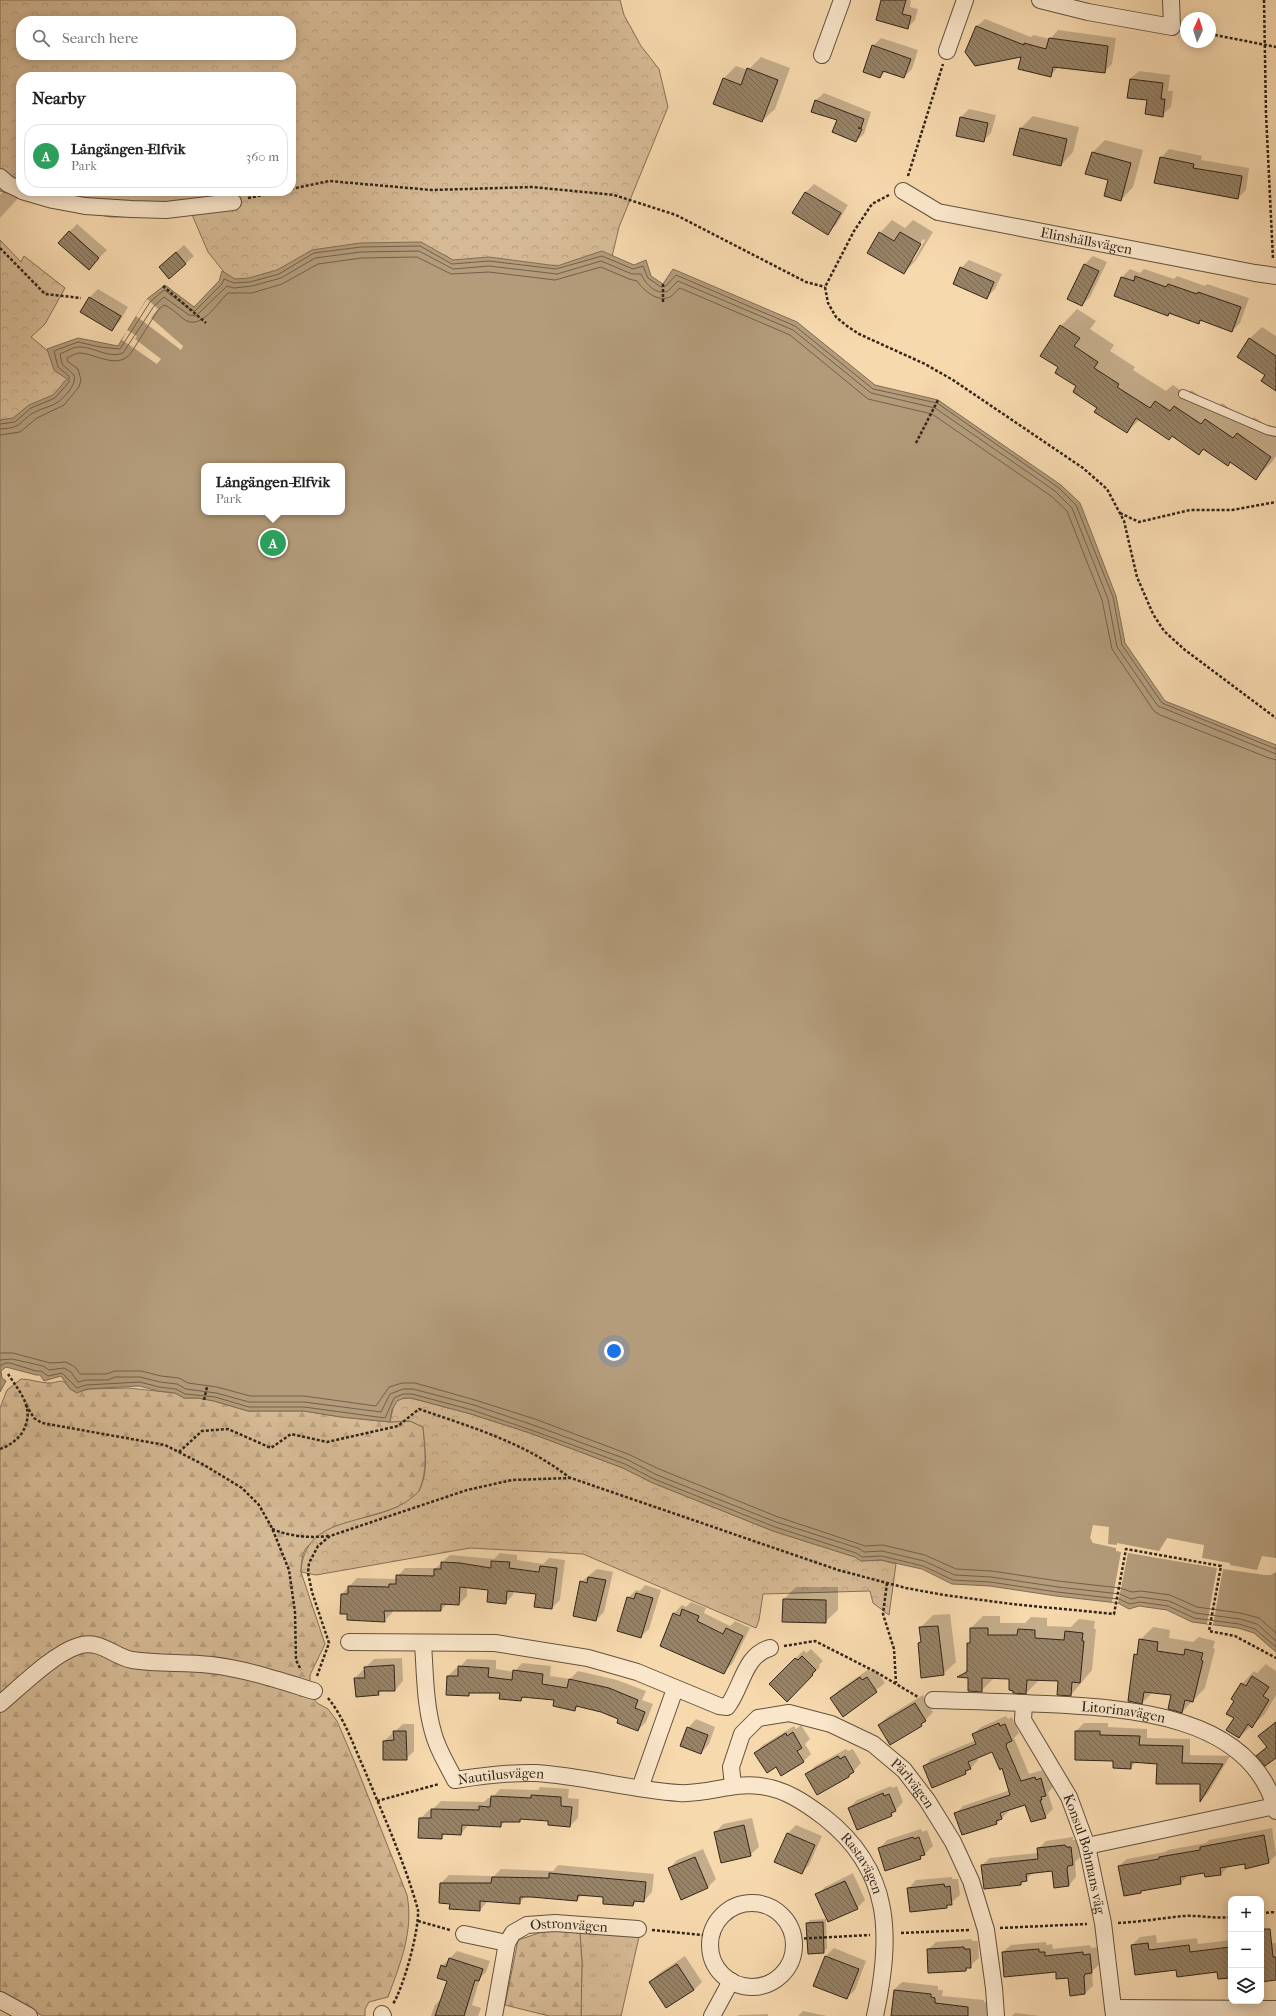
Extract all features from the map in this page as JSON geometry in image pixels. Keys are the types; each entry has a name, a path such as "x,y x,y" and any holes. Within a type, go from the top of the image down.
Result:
{"street":[{"path":"822,55 842,0"},
{"path":"948,51 965,0"},
{"path":"1040,0 1088,12 1172,27 1171,0"},
{"path":"0,177 8,184 16,188"},
{"name":"Elinshällsvägen","path":"903,191 938,212 1275,276"},
{"path":"39,196 85,206 131,209 166,210 233,202"},
{"path":"349,1642 495,1643 588,1658 637,1672 718,1706 727,1707 753,1657 760,1651 770,1648"},
{"name":"Nautilusvägen","path":"423,1643 426,1694 433,1732 439,1751 455,1780 492,1774 535,1773 680,1793 714,1791 734,1785"},
{"path":"0,1704 26,1681 65,1652 78,1646 90,1644 106,1648 130,1659 212,1665 248,1672 314,1691"},
{"path":"640,1788 675,1689"},
{"name":"Litorinavägen","path":"933,1700 1024,1703 1123,1710 1161,1717 1191,1725 1217,1736 1240,1752 1261,1777 1275,1808 1087,1846"},
{"name":"Konsul Bohmans väg","path":"1024,1703 1023,1720 1069,1797 1087,1846 1103,1923 1114,2012"},
{"name":"Pärlvägen","path":"734,1785 731,1767 742,1734 758,1718 790,1713 831,1724 873,1744 904,1770 927,1800 954,1842 971,1881 986,1930 994,1988 996,2016"},
{"name":"Rastavägen","path":"734,1785 759,1786 784,1792 805,1802 850,1840 872,1875 883,1906 886,1934 883,1981 875,2016"},
{"path":"755,1904 769,1907 781,1915 790,1926 794,1939 794,1949 791,1961 783,1975 764,1986 751,1987 731,1981 723,1975 714,1962 711,1948 711,1936 717,1923 727,1912 739,1906 755,1904"},
{"name":"Ostronvägen","path":"507,1942 513,1933 527,1925 555,1923 638,1929"},
{"path":"464,1934 507,1942 494,2016"},
{"path":"712,2016 731,1981"},
{"path":"0,2000 29,2016"},
{"path":"1114,2012 1276,2010"}],"lane":[{"path":"1183,394 1267,430 1276,432"}],"path":[{"path":"1264,0 1266,114 1275,276"},
{"path":"1216,35 1276,47"},
{"path":"948,51 919,137 903,191 886,196 872,204 854,231 825,287 828,303 836,317 847,326 859,334 925,364 953,380 1083,468 1107,489 1120,513 1130,544 1137,577 1152,614 1164,631 1226,682 1276,718"},
{"path":"296,188 329,181 432,190 533,187 614,195 676,215 806,282 825,287"},
{"path":"233,202 260,196"},
{"path":"0,248 45,294 81,298"},
{"path":"663,284 663,303"},
{"path":"163,286 206,323"},
{"path":"916,443 938,400"},
{"path":"1120,513 1139,522 1190,510 1232,510 1276,502"},
{"path":"0,1449 6,1447 18,1438 27,1424 28,1416 24,1397 8,1374"},
{"path":"204,1400 207,1387"},
{"path":"26,1405 34,1418 42,1423 165,1445 204,1465 242,1488 259,1505 272,1528 289,1570 295,1612 296,1660 299,1668 314,1691 328,1698 336,1708 377,1801 414,1894 418,1910 418,1921 404,1975 394,2003 383,2015"},
{"path":"179,1452 202,1431 228,1429 271,1448 291,1434 327,1442 398,1426 419,1410 511,1442 549,1461 571,1478 808,1560 887,1583 944,1595 1114,1614 1126,1549 1221,1566 1209,1631 1235,1636 1276,1658"},
{"path":"272,1528 286,1534 302,1537 330,1536 467,1490 512,1480 571,1478"},
{"path":"314,1691 314,1681 329,1643 312,1592 308,1573 309,1563 318,1546 330,1536"},
{"path":"887,1583 883,1614 894,1649 896,1683"},
{"path":"770,1648 815,1641 896,1683 918,1697 933,1700"},
{"path":"377,1801 455,1780"},
{"path":"1264,1913 1276,1912"},
{"path":"1005,1928 1137,1922 1184,1916 1228,1917"},
{"path":"418,1921 464,1934"},
{"path":"638,1929 711,1936"},
{"path":"921,1932 955,1930"},
{"path":"794,1939 870,1935"}],"green space":[{"path":"0,0 620,0 624,15 641,46 659,69 668,107 619,227 509,696 0,858 0,240 21,262 24,256 65,288 45,324 31,337 54,356 137,389 232,282 208,252 190,210 182,216 111,217 61,208 18,196 296,196 296,72 16,72 16,195 0,191"},
{"path":"21,1379 46,1383 63,1381 70,1389 82,1391 89,1389 128,1388 175,1393 184,1398 198,1398 214,1401 248,1411 304,1411 341,1417 390,1422 410,1421 423,1427 425,1451 424,1476 419,1491 414,1497 407,1502 387,1511 348,1523 311,1543 303,1554 301,1565 301,1572 325,1644 310,1675 310,1694 317,1703 328,1709 337,1721 407,1895 409,1908 409,1921 405,1947 388,1997 369,2002 365,2009 365,2016 43,2016 0,1993 0,1408 7,1390"},
{"path":"411,1398 471,1414 530,1433 623,1468 653,1483 773,1531 855,1557 861,1561 881,1560 896,1564 889,1615 873,1603 870,1591 763,1594 759,1620 756,1628 583,1554 470,1548 316,1575 301,1572 305,1553 314,1539 327,1530 395,1508 410,1499 419,1491 425,1468 423,1427 410,1421 390,1422 395,1399"},
{"path":"548,1930 580,1933 582,1962 581,2016 549,2016 505,2005 518,1940"},
{"path":"580,1933 639,1937 621,2016 581,2016 582,1962"}],"water":[{"path":"421,242 453,260 489,257 557,266 602,251 634,265 646,260 651,276 663,284 673,269 797,322 875,385 938,400 1061,485 1080,503 1116,596 1125,643 1165,701 1276,745 1276,1652 1254,1633 1238,1628 1192,1622 1167,1610 1139,1606 1129,1609 1118,1603 1056,1596 990,1586 952,1584 922,1569 881,1560 861,1561 855,1557 773,1531 653,1483 623,1468 530,1433 471,1414 411,1398 404,1398 397,1401 392,1410 390,1422 341,1417 304,1411 248,1411 214,1401 198,1398 184,1398 175,1393 158,1391 139,1386 86,1389 77,1393 70,1389 61,1376 44,1381 40,1375 6,1367 1,1371 2,1378 6,1381 0,1392 0,420 13,418 29,405 53,395 67,379 54,370 47,349 78,338 118,346 147,299 165,285 194,307 219,281 222,271 235,279 249,278 277,270 312,250 360,243"}],"pier":[{"path":"147,299 158,309 151,318 183,346 181,350 136,316"},
{"path":"127,330 137,336 135,339 161,359 157,364 122,340"},
{"path":"1093,1525 1109,1527 1108,1544 1117,1545 1117,1543 1159,1551 1167,1538 1204,1545 1202,1558 1257,1570 1262,1556 1276,1558 1276,1572 1271,1575 1265,1575 1223,1569 1213,1625 1207,1624 1217,1568 1128,1553 1118,1603 1112,1602 1121,1552 1116,1551 1116,1548 1093,1543 1090,1538"}],"building":[{"path":"881,0 906,0 902,14 911,16 908,29 876,20"},
{"path":"976,26 1024,45 1024,43 1046,49 1049,38 1108,46 1105,73 1053,67 1051,77 1018,69 1021,57 975,66 965,52"},
{"path":"872,45 911,59 904,78 883,71 880,78 863,72"},
{"path":"747,68 778,80 762,122 713,104 723,78 741,85"},
{"path":"1130,79 1163,83 1161,99 1165,99 1163,117 1145,114 1147,100 1127,98"},
{"path":"815,100 864,119 861,128 858,128 862,129 856,142 832,132 837,120 811,112"},
{"path":"960,117 988,123 984,142 956,136"},
{"path":"1020,128 1067,139 1061,166 1013,155"},
{"path":"1092,152 1131,163 1121,201 1104,196 1108,180 1085,174"},
{"path":"1160,157 1194,164 1193,168 1242,176 1238,199 1154,183"},
{"path":"805,192 841,213 828,235 792,213"},
{"path":"69,231 99,258 89,270 58,243"},
{"path":"879,232 894,241 900,232 921,244 904,274 867,253"},
{"path":"176,252 186,264 169,279 159,267"},
{"path":"1084,264 1099,271 1082,306 1067,299"},
{"path":"960,267 994,282 987,299 953,284"},
{"path":"1135,276 1166,287 1168,284 1197,294 1198,292 1241,307 1232,332 1200,320 1199,324 1169,313 1168,316 1114,296 1121,277 1134,281"},
{"path":"89,297 121,316 112,331 80,312"},
{"path":"1060,325 1080,338 1074,346 1098,362 1094,368 1119,384 1117,387 1150,408 1155,401 1170,411 1174,406 1201,424 1205,419 1233,438 1237,433 1271,457 1256,480 1230,462 1228,466 1203,449 1199,455 1172,436 1169,440 1136,418 1127,433 1094,412 1097,408 1073,392 1076,386 1055,373 1058,367 1040,356"},
{"path":"1249,338 1276,356 1276,391 1261,381 1265,375 1237,357"},
{"path":"491,1561 510,1562 509,1568 539,1572 540,1566 557,1568 552,1609 534,1607 536,1594 507,1591 506,1604 487,1602 488,1590 460,1587 459,1605 441,1604 441,1611 384,1611 385,1622 347,1620 347,1614 340,1614 341,1594 348,1594 348,1586 389,1587 389,1584 396,1584 396,1575 434,1576 434,1569 441,1569 441,1562 460,1563 491,1568"},
{"path":"588,1577 606,1580 596,1621 573,1616 580,1581 587,1583"},
{"path":"636,1593 653,1598 641,1638 617,1631 627,1597 634,1599"},
{"path":"783,1599 826,1600 826,1623 782,1622"},
{"path":"682,1609 699,1616 697,1621 723,1634 726,1628 743,1636 724,1674 660,1646 673,1613 680,1616"},
{"path":"938,1626 944,1675 921,1678 918,1643 921,1642 919,1627"},
{"path":"970,1628 988,1628 988,1635 1017,1635 1018,1629 1035,1630 1035,1638 1064,1640 1065,1631 1083,1633 1082,1641 1084,1641 1080,1683 1072,1682 1071,1696 1057,1695 1058,1681 1027,1680 1026,1694 1013,1693 1013,1691 1009,1690 1009,1679 982,1678 982,1692 968,1691 968,1678 957,1677 967,1672 967,1643 970,1643"},
{"path":"1139,1639 1158,1642 1157,1651 1184,1655 1185,1649 1203,1653 1201,1660 1203,1661 1193,1702 1185,1700 1182,1713 1168,1709 1171,1695 1144,1692 1142,1704 1128,1701 1134,1654 1137,1655"},
{"path":"802,1656 816,1670 787,1702 769,1684 795,1658 798,1660"},
{"path":"394,1665 395,1691 378,1691 379,1695 356,1697 354,1678 365,1678 364,1667"},
{"path":"458,1666 489,1668 488,1677 512,1680 513,1670 543,1674 542,1684 567,1688 569,1679 609,1688 638,1700 635,1708 645,1712 638,1731 617,1723 618,1719 601,1712 576,1706 575,1711 553,1706 554,1700 522,1697 521,1701 499,1699 500,1693 469,1693 469,1696 446,1695 447,1676 458,1676"},
{"path":"1252,1676 1269,1687 1263,1696 1269,1700 1252,1728 1248,1724 1239,1738 1226,1730 1234,1718 1226,1714 1234,1701 1231,1699 1241,1683 1246,1686"},
{"path":"860,1677 862,1680 867,1677 877,1692 843,1717 830,1698"},
{"path":"915,1703 926,1721 921,1724 922,1726 890,1745 878,1725"},
{"path":"1276,1722 1276,1758 1265,1766 1256,1756 1267,1747 1258,1736"},
{"path":"999,1723 1000,1726 1005,1724 1012,1741 1007,1743 1006,1746 1021,1781 1035,1777 1036,1780 1041,1778 1046,1796 1041,1797 1042,1800 1040,1800 1046,1818 1031,1822 1025,1805 1000,1813 1002,1819 996,1821 997,1824 962,1835 954,1813 1010,1795 1002,1768 1000,1770 992,1752 968,1762 971,1769 965,1771 966,1774 932,1788 923,1766 976,1744 972,1734"},
{"path":"687,1727 708,1735 701,1754 680,1746"},
{"path":"393,1731 406,1731 407,1760 383,1760 383,1741 394,1740"},
{"path":"1075,1731 1100,1731 1100,1735 1140,1736 1139,1745 1183,1746 1182,1763 1223,1764 1200,1802 1200,1784 1156,1784 1157,1764 1131,1762 1131,1769 1113,1768 1113,1761 1075,1760"},
{"path":"793,1732 802,1748 797,1751 804,1762 781,1776 776,1767 767,1773 754,1753 786,1733 787,1736"},
{"path":"838,1756 840,1759 845,1756 854,1772 849,1775 849,1777 817,1795 805,1774"},
{"path":"883,1793 884,1796 889,1794 896,1811 891,1813 892,1816 857,1830 848,1808"},
{"path":"531,1795 561,1797 561,1806 572,1807 570,1827 548,1825 548,1821 520,1819 520,1822 501,1822 501,1827 462,1825 461,1835 442,1834 442,1839 418,1838 419,1818 431,1818 431,1809 479,1810 479,1806 490,1807 491,1796 531,1798"},
{"path":"744,1825 751,1856 721,1863 714,1832"},
{"path":"787,1833 815,1845 802,1874 774,1862"},
{"path":"1264,1835 1269,1863 1245,1869 1245,1864 1220,1868 1221,1875 1205,1877 1204,1873 1180,1877 1181,1884 1141,1891 1141,1893 1124,1896 1118,1866 1159,1859 1159,1857 1200,1850 1200,1847"},
{"path":"913,1837 914,1839 919,1837 925,1855 920,1856 921,1859 885,1871 878,1848"},
{"path":"1065,1845 1066,1847 1071,1847 1073,1865 1068,1866 1067,1869 1069,1886 1054,1888 1052,1871 1026,1874 1027,1881 1021,1882 1021,1885 984,1889 981,1865 1038,1859 1037,1848"},
{"path":"695,1857 708,1888 681,1900 668,1868"},
{"path":"549,1873 646,1882 644,1902 634,1901 633,1906 603,1904 603,1897 578,1895 577,1901 520,1897 520,1904 480,1901 480,1911 449,1909 450,1904 439,1903 440,1883 491,1883 492,1877 549,1878"},
{"path":"845,1881 858,1909 828,1922 815,1894"},
{"path":"944,1884 945,1887 950,1886 952,1905 947,1905 947,1908 910,1912 907,1888"},
{"path":"823,1922 824,1953 808,1954 806,1923"},
{"path":"1264,1929 1270,1929 1273,1957 1276,1957 1276,1980 1264,1982"},
{"path":"1148,1943 1149,1950 1189,1945 1190,1952 1228,1947 1228,1978 1218,1979 1217,1972 1177,1977 1176,1970 1135,1975 1131,1945"},
{"path":"964,1947 964,1949 970,1949 971,1968 966,1968 966,1971 928,1973 927,1949"},
{"path":"1039,1949 1039,1952 1045,1952 1045,1956 1083,1952 1083,1955 1090,1954 1092,1973 1085,1974 1084,1977 1085,1994 1070,1996 1068,1978 1056,1979 1056,1972 1004,1977 1002,1952"},
{"path":"825,1956 859,1969 847,1999 813,1986"},
{"path":"449,1958 483,1969 479,1981 475,1980 464,2016 435,2016 447,1981 437,1978 441,1965 446,1967"},
{"path":"677,1964 694,1990 666,2008 649,1982"},
{"path":"894,1990 931,1994 931,1997 935,1998 935,2003 968,2007 968,2016 891,2016"}],"place":[{"name":"Långängen-Elfvik","path":"273,543"}]}
